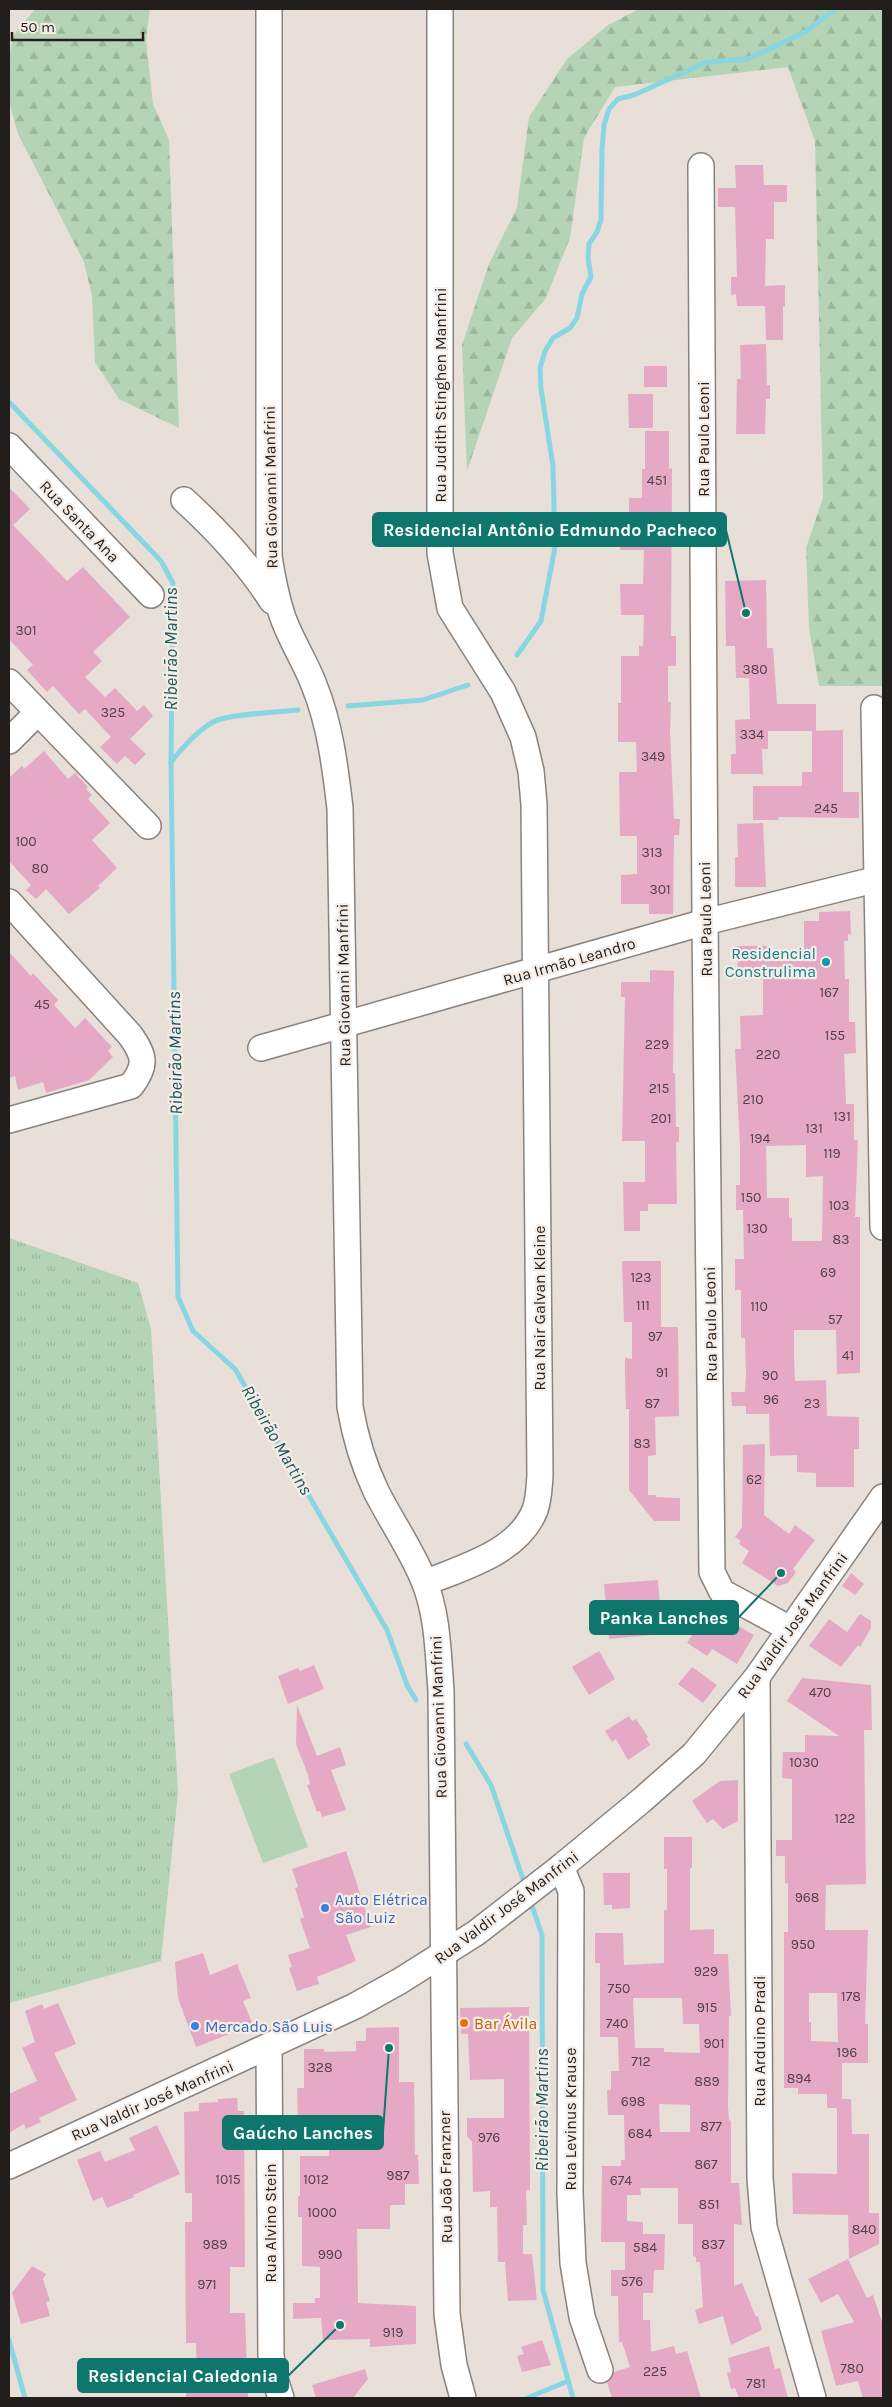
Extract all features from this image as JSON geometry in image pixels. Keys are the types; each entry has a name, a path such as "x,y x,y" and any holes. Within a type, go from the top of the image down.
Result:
{"street":[{"name":"Rua Giovanni Manfrini","path":"269,9 269,556 272,580 283,616 325,715 336,774 340,808 345,1025 350,1407 360,1453 370,1479 425,1583 434,1616 441,1690 443,1955"},
{"name":"Rua Judith Stinghen Manfrini","path":"440,9 440,553 450,608 503,692 523,737 531,771 534,804 537,969"},
{"name":"Rua Paulo Leoni","path":"701,166 705,922 712,1572 722,1592 790,1629"},
{"name":"Rua Santa Ana","path":"9,446 151,596"},
{"path":"184,500 216,529 237,552 283,616"},
{"path":"9,682 148,826"},
{"path":"874,708 883,1227"},
{"path":"9,741 37,712"},
{"name":"Rua Irmão Leandro","path":"262,1048 705,922 878,879"},
{"path":"9,902 130,1035 139,1047 143,1062 141,1072 131,1086 9,1120"},
{"name":"Rua Nair Galvan Kleine","path":"425,1583 487,1556 513,1540 530,1520 538,1495 540,1466 537,969"},
{"name":"Rua Valdir José Manfrini","path":"9,2166 355,2006 443,1955 512,1905 642,1800 694,1754 757,1677 883,1497"},
{"name":"Rua Arduino Pradi","path":"757,1677 760,2188 764,2227 813,2398"},
{"name":"Rua Levinus Krause","path":"560,1868 571,1891 570,2193 572,2263 582,2317 600,2370"},
{"name":"Rua João Franzner","path":"443,1955 446,2314 462,2398"},
{"name":"Rua Alvino Stein","path":"269,2047 271,2355 281,2398"}],"green space":[{"path":"35,9 150,9 146,40 153,104 169,140 179,428 119,399 95,362 92,296 84,262 18,134 9,102 9,58 13,36"},
{"path":"639,9 883,9 883,686 819,686 809,628 806,548 823,498 815,141 788,67 615,87 584,138 570,238 546,298 512,338 467,471 462,345 489,264 517,208 529,117 567,59 608,25"},
{"path":"9,1238 138,1283 151,1329 178,1792 161,1961 9,2003"},
{"path":"274,1757 308,1847 263,1863 229,1774"}],"building":[{"path":"735,165 763,165 764,185 787,185 787,202 774,202 774,239 766,239 765,286 785,285 783,340 766,340 765,306 737,306 736,294 731,295 731,277 737,277 735,207 718,207 718,188 736,188"},
{"path":"766,344 767,385 770,385 770,399 766,399 765,434 736,434 737,379 741,379 740,345"},
{"path":"644,366 667,366 667,387 644,387"},
{"path":"628,394 653,394 653,428 629,428"},
{"path":"645,431 669,431 669,469 672,468 671,636 676,636 676,666 668,666 668,702 671,702 670,732 674,819 680,819 679,835 674,835 673,914 649,914 649,904 621,904 621,875 637,874 637,836 620,836 619,772 637,772 636,742 618,742 618,703 621,703 621,656 639,656 639,646 643,646 644,615 621,615 620,584 643,584 644,550 620,550 620,533 629,533 629,498 642,498 642,469 645,469"},
{"path":"9,487 30,509 13,525 67,581 83,567 130,617 93,652 102,661 85,677 105,697 115,688 137,711 144,705 153,716 130,739 146,754 135,765 125,756 117,764 100,747 111,737 85,709 79,714 53,686 47,692 27,670 33,665 9,639"},
{"path":"766,580 767,648 773,648 777,704 816,704 816,731 768,731 768,749 762,749 763,774 731,774 731,754 736,754 735,720 750,719 749,678 736,678 735,646 726,646 725,581"},
{"path":"843,730 843,792 859,792 859,818 778,817 779,820 753,820 753,786 802,786 802,772 812,772 812,731"},
{"path":"44,751 68,779 75,773 88,787 86,789 92,795 88,799 110,823 92,840 117,868 98,886 100,888 69,914 46,889 36,899 26,890 31,885 9,861 9,778 22,766 24,769"},
{"path":"763,823 766,887 735,887 735,857 738,857 737,824"},
{"path":"850,911 851,934 848,934 848,941 844,941 845,979 849,979 849,1022 855,1022 856,1053 844,1054 846,1104 854,1104 854,1140 858,1140 855,1217 860,1217 860,1373 837,1374 836,1330 794,1330 795,1381 826,1380 827,1416 859,1417 859,1449 854,1449 854,1487 816,1487 816,1473 797,1472 797,1455 770,1456 769,1414 746,1414 746,1406 732,1406 731,1392 745,1392 746,1376 745,1338 741,1338 741,1290 735,1290 735,1259 744,1259 743,1210 736,1210 736,1185 740,1185 740,1147 735,1049 741,1049 740,1016 763,1015 763,975 738,976 737,946 768,946 768,961 804,961 804,921 819,921 819,912","holes":["806,1145 806,1177 823,1176 822,1241 792,1241 792,1218 789,1218 789,1198 767,1198 766,1146"]},
{"path":"9,952 31,976 33,973 58,1000 54,1005 75,1028 85,1018 112,1047 108,1051 113,1057 89,1080 46,1093 43,1082 18,1090 15,1076 9,1078"},
{"path":"650,970 674,971 673,1073 675,1073 676,1127 679,1127 679,1142 676,1142 677,1204 648,1204 648,1211 640,1211 640,1231 624,1231 623,1182 645,1182 645,1141 622,1141 625,997 621,997 621,982 650,982"},
{"path":"622,1261 661,1261 661,1327 678,1327 679,1416 655,1417 656,1455 648,1456 648,1495 680,1498 680,1521 654,1521 629,1490 629,1409 626,1409 625,1358 632,1359 632,1322 624,1322"},
{"path":"765,1444 764,1515 789,1534 795,1525 815,1540 793,1569 796,1572 788,1583 778,1586 742,1563 749,1551 739,1544 741,1541 735,1537 742,1527 743,1445"},
{"path":"851,1573 864,1584 855,1595 842,1586"},
{"path":"658,1580 662,1634 609,1639 604,1584"},
{"path":"714,1612 754,1635 737,1664 712,1649 707,1656 687,1643 699,1624 705,1625"},
{"path":"860,1614 871,1621 871,1628 860,1647 858,1645 841,1667 809,1646 829,1619 847,1632"},
{"path":"599,1651 615,1679 589,1695 572,1667"},
{"path":"314,1665 324,1689 288,1704 278,1676 298,1668 300,1671"},
{"path":"692,1667 717,1685 703,1703 678,1684"},
{"path":"802,1678 871,1685 872,1730 864,1730 866,1884 826,1885 825,1930 868,1930 865,2024 868,2024 868,2063 842,2063 842,2099 851,2099 852,2134 869,2134 869,2213 879,2213 879,2244 849,2259 848,2215 793,2214 792,2173 837,2174 837,2108 827,2108 827,2094 798,2094 798,2088 784,2088 784,1932 788,1932 788,1884 785,1883 785,1856 776,1856 776,1840 792,1840 792,1779 782,1778 783,1752 805,1752 805,1735 839,1736 787,1701","holes":["809,1993 837,1993 838,2042 811,2041"]},
{"path":"297,1705 317,1756 340,1747 346,1765 331,1770 346,1810 322,1817 320,1811 317,1812 307,1785 310,1784 308,1775 296,1744"},
{"path":"629,1716 632,1721 636,1719 648,1737 646,1738 650,1745 628,1760 616,1739 612,1742 605,1731"},
{"path":"738,1780 738,1821 723,1829 713,1819 707,1823 692,1801 720,1781"},
{"path":"664,1837 692,1837 690,1930 714,1929 714,1954 728,1954 731,2016 729,2016 728,2107 729,2120 731,2121 731,2183 739,2183 742,2225 734,2224 734,2286 742,2283 756,2317 758,2316 762,2330 731,2345 723,2316 699,2324 695,2310 703,2307 700,2262 696,2262 696,2257 693,2256 693,2224 678,2224 678,2188 640,2188 641,2195 627,2195 627,2221 643,2222 643,2234 665,2234 664,2270 654,2270 653,2293 643,2293 643,2320 650,2320 651,2352 674,2346 676,2354 687,2351 701,2398 612,2398 607,2382 614,2372 630,2367 622,2342 619,2342 618,2296 611,2296 611,2270 625,2270 625,2242 601,2242 602,2166 621,2166 621,2160 625,2160 624,2115 608,2115 607,2090 611,2090 611,2071 619,2071 618,2037 600,2037 600,1963 595,1963 595,1933 623,1933 624,1965 664,1963 664,1910 667,1910 667,1869 664,1869","holes":["633,1998 682,1998 683,2024 699,2024 700,2053 664,2052 664,2048 635,2048","659,2104 690,2105 690,2132 660,2132"]},
{"path":"346,1851 371,1927 346,1935 356,1961 317,1977 319,1984 297,1991 289,1968 292,1967 288,1955 310,1948 300,1919 304,1917 295,1888 298,1887 292,1869"},
{"path":"603,1873 630,1873 630,1908 612,1909 612,1905 604,1905"},
{"path":"203,1953 210,1975 237,1964 251,1998 243,2001 253,2025 196,2047 178,1998 175,1962"},
{"path":"58,2003 76,2044 54,2053 77,2100 39,2118 41,2122 26,2129 24,2124 9,2133 9,2094 37,2081 22,2048 35,2042 25,2011 42,2004 44,2009"},
{"path":"529,2007 530,2190 526,2190 527,2225 523,2225 523,2254 532,2254 537,2300 508,2301 505,2262 498,2262 497,2207 490,2207 490,2191 473,2192 472,2142 467,2136 467,2118 504,2118 504,2079 470,2080 468,2034 461,2034 460,2008"},
{"path":"399,2027 399,2082 414,2082 415,2155 418,2155 419,2184 405,2184 405,2205 390,2205 390,2229 357,2229 358,2303 416,2306 416,2344 370,2347 370,2339 323,2340 321,2318 293,2319 293,2303 315,2303 315,2298 320,2298 320,2267 302,2266 302,2217 298,2217 300,2156 329,2156 329,2122 298,2122 297,2088 304,2088 304,2049 324,2049 324,2052 356,2051 356,2041 366,2041 366,2028"},
{"path":"237,2098 238,2111 244,2111 245,2267 230,2267 230,2313 245,2313 248,2398 186,2398 186,2382 197,2382 196,2343 186,2343 185,2222 192,2222 192,2193 185,2193 184,2112 199,2111 199,2103"},
{"path":"157,2125 180,2174 107,2208 102,2197 93,2201 77,2160 100,2151 105,2162 135,2150 129,2138"},
{"path":"848,2259 867,2298 873,2295 883,2325 883,2398 863,2398 858,2381 836,2386 821,2331 854,2322 838,2294 821,2303 808,2279"},
{"path":"32,2266 46,2274 43,2279 50,2301 46,2302 50,2316 21,2324 12,2293"},
{"path":"542,2340 551,2365 522,2372 517,2356 524,2354 521,2347"},
{"path":"769,2346 775,2369 780,2368 788,2398 739,2398 735,2388 731,2389 727,2373 731,2372 728,2358"},
{"path":"365,2369 368,2379 353,2398 316,2398 312,2385"}],"waterway":[{"path":"517,655 541,621 555,547 553,466 541,389 540,368 545,351 553,338 570,328 577,318 582,294 591,277 588,258 589,244 597,232 601,220 602,150 604,125 609,109 618,99 634,95 707,62 748,59 805,32 835,9"},
{"name":"Ribeirão Martins","path":"9,402 161,561 173,583 171,763 178,1297 193,1331 235,1369 387,1630 407,1685 416,1700"},
{"path":"348,706 423,700 468,685"},
{"path":"171,762 201,730 220,719 241,715 298,710"},
{"name":"Ribeirão Martins","path":"466,1744 491,1785 525,1885"},
{"name":"Ribeirão Martins","path":"530,1900 542,1935 543,2290 573,2398"},
{"path":"9,2340 25,2398"},
{"path":"527,2398 568,2381"}],"place":[{"name":"Residencial Antônio Edmundo Pacheco","path":"746,613"},
{"name":"Residencial Construlima","path":"826,962"},
{"name":"Panka Lanches","path":"781,1573"},
{"name":"Auto Elétrica São Luiz","path":"325,1908"},
{"name":"Bar Ávila","path":"464,2023"},
{"name":"Mercado São Luis","path":"195,2026"},
{"name":"Gaúcho Lanches","path":"389,2048"},
{"name":"Residencial Caledonia","path":"340,2325"}]}
